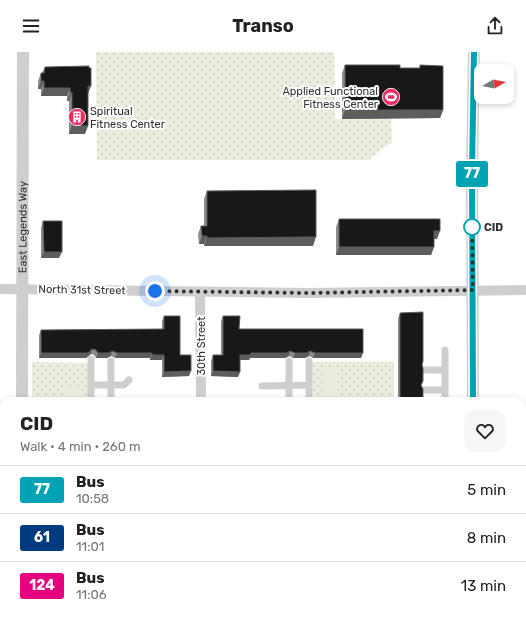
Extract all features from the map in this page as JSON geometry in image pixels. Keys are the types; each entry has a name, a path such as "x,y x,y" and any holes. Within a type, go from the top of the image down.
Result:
{"street":[{"name":"East Legends Way","path":"22,397 21,289 23,52"},
{"path":"473,397 474,52"},
{"name":"North 31st Street","path":"0,289 308,293 526,290"},
{"name":"30th Street","path":"200,292 200,397"},
{"path":"445,350 445,397"},
{"path":"91,360 92,397"},
{"path":"111,361 111,397"},
{"path":"289,361 289,397"},
{"path":"309,361 309,397"},
{"path":"425,370 445,370"},
{"path":"91,385 124,385 130,380"},
{"path":"262,386 309,385"},
{"path":"424,390 445,390"}],"green space":[{"path":"96,52 334,52 335,119 391,118 392,142 370,158 370,160 97,160"},
{"path":"32,362 89,363 88,397 32,397"},
{"path":"312,362 394,362 394,397 313,397"},
{"path":"338,368 338,397 323,397 323,369"},
{"path":"64,388 82,388 82,397 64,397"}],"building":[{"name":"Applied Functional Fitness Center","path":"345,65 400,65 400,68 420,68 420,65 443,66 443,110 345,110"},
{"name":"Spiritual Fitness Center","path":"89,66 89,68 91,68 91,86 88,86 88,126 72,125 72,92 70,93 70,88 44,88 44,81 41,81 41,73 44,73 45,67"},
{"path":"316,190 316,237 207,238 207,236 202,236 201,226 207,226 207,191"},
{"path":"339,219 440,219 440,231 434,231 434,247 339,247"},
{"path":"43,221 62,221 62,252 44,252"},
{"path":"423,312 423,381 421,385 423,389 423,397 400,397 400,313"},
{"path":"164,316 180,316 180,355 191,355 191,371 164,372 164,355 152,355 152,353 117,353 112,351 109,353 98,353 96,350 92,349 88,353 41,353 41,330 164,329"},
{"path":"223,316 240,316 239,329 363,329 363,353 315,353 310,351 307,353 295,353 290,351 287,353 251,353 251,355 240,355 240,372 213,371 213,355 223,355"}],"bus line":[{"name":"77","path":"473,397 472,172 474,52"}],"place":[{"name":"Applied Functional Fitness Center","path":"391,97"},
{"name":"Spiritual Fitness Center","path":"77,117"},
{"name":"CID","path":"472,227"}],"route":[{"path":"155,291 308,293 473,290 472,227"}]}
